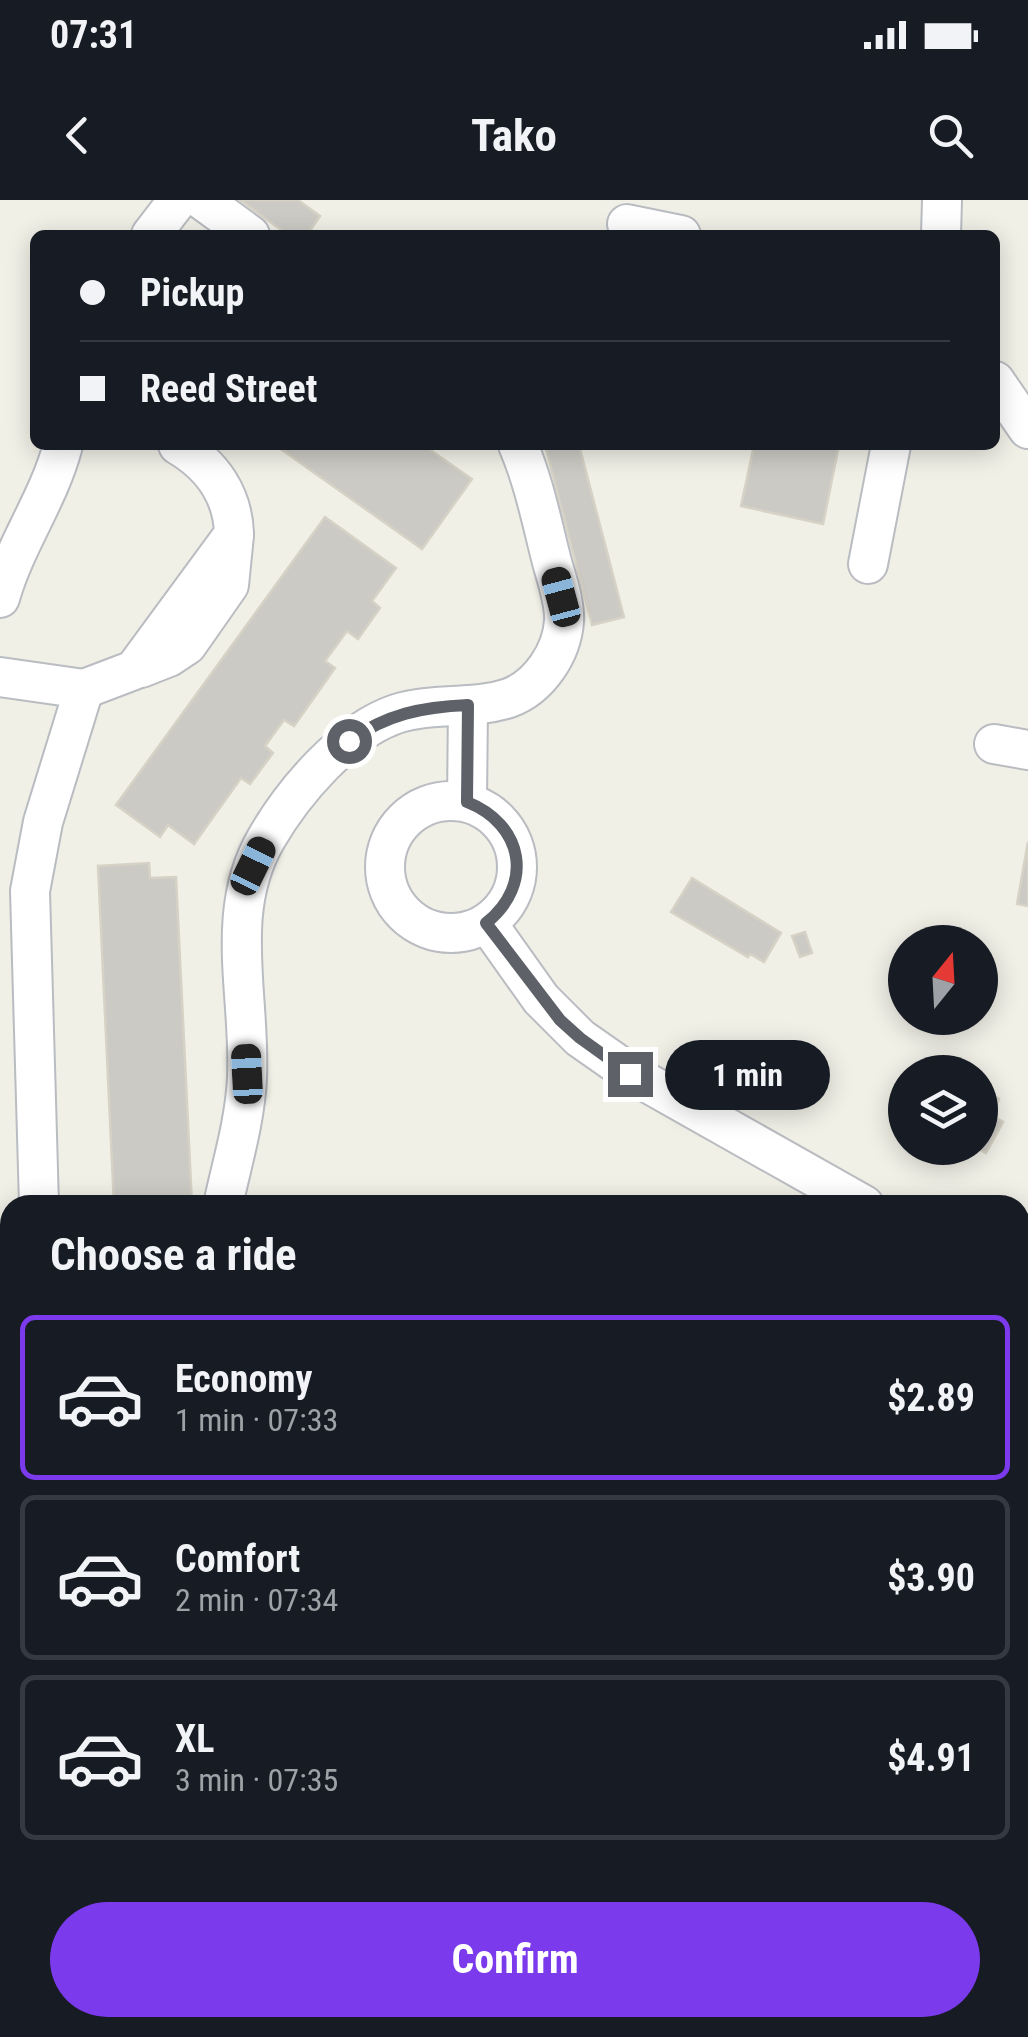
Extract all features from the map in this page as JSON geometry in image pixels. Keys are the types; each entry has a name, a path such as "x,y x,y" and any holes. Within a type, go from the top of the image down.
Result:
{"street":[{"path":"154,230 178,200"},
{"path":"202,200 243,230"},
{"path":"942,200 942,230"},
{"path":"627,224 656,230"},
{"path":"1000,388 1028,428"},
{"path":"0,598 14,556 45,498 61,450"},
{"path":"0,677 84,689 134,670 234,534 231,502 200,462 184,450"},
{"path":"225,1195 244,1109 247,1074 242,920 253,866 267,838 329,757 371,726 396,714 429,707 510,698 548,669 564,622 520,450"},
{"path":"868,564 889,450"},
{"path":"39,1195 30,892 43,822 84,689"},
{"path":"467,802 468,705"},
{"path":"452,800 467,802 494,816 512,841 516,856 514,887 498,913 486,923 459,933 444,933 417,924 396,904 385,877 386,848 400,823 424,806 452,800"},
{"path":"486,923 541,999 580,1038 630,1074 846,1195"}],"building":[{"path":"240,200 298,200 320,216 310,230 281,230"},
{"path":"282,450 430,450 472,479 422,549"},
{"path":"546,450 580,450 624,617 592,625"},
{"path":"753,450 838,450 823,524 741,506"},
{"path":"325,517 396,568 372,601 380,608 358,639 347,631 325,661 335,668 294,726 284,720 265,746 273,753 250,784 241,778 194,844 168,825 160,837 116,805"},
{"path":"1028,842 1028,906 1017,904"},
{"path":"149,863 150,878 176,877 192,1195 114,1195 98,866"},
{"path":"692,878 781,933 764,962 750,954 748,957 671,912"},
{"path":"805,932 812,953 800,957 792,936"}],"route":[{"path":"349,741 396,714 468,705 467,802 494,816 512,841 516,856 517,872 508,901 486,923 560,1020 630,1074"}]}
